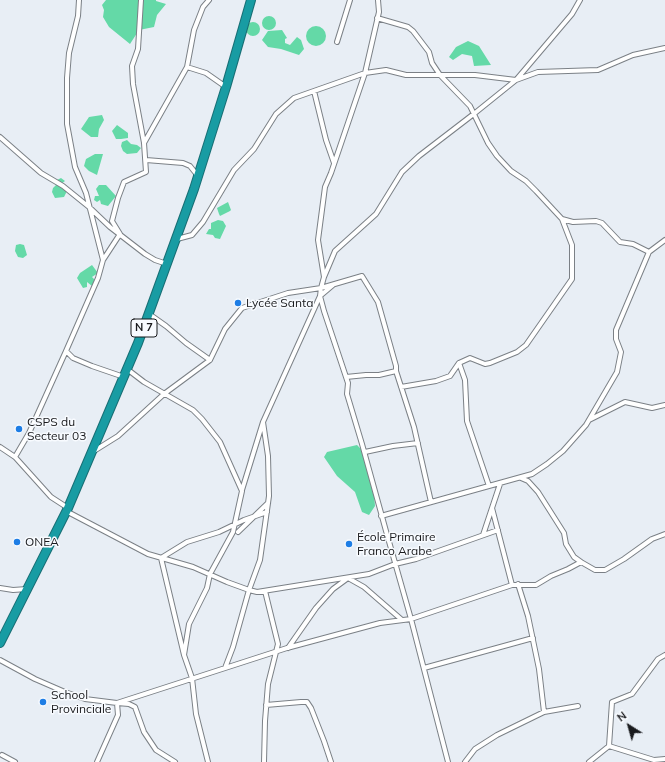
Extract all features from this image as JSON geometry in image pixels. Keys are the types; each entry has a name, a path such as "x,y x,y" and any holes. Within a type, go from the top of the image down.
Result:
{"highway":[{"name":"N 7","path":"0,643 67,509 149,314 198,176 251,0"}],"street":[{"path":"79,0 78,16 69,53 67,124 75,167 86,193 103,260"},
{"path":"120,234 112,220 124,182 146,172 144,143 136,109 132,66 138,49 141,0"},
{"path":"144,143 187,67 194,30 203,7 209,0"},
{"path":"337,42 350,0"},
{"path":"324,277 318,240 325,187 365,73 379,12 378,0"},
{"path":"184,655 189,624 206,588 210,574 233,532 242,491 263,422 320,296 324,277 335,251 376,214 402,172 419,156 516,80 572,14 580,0"},
{"path":"377,18 408,27 413,30 429,52 432,63 440,75 475,113 488,143 497,156 512,171 526,180 562,219 572,245 572,279 526,345 517,352 490,363 486,364 470,358 459,363 450,376 436,381 401,387"},
{"path":"176,239 192,235 204,222 234,170 254,149 276,114 294,98 365,73 386,70 406,75 475,75 516,80 538,72 598,70 633,55 665,48"},
{"path":"187,67 206,73 226,87"},
{"path":"314,91 326,140 334,164"},
{"path":"0,137 41,173 63,186 144,254 168,264"},
{"path":"146,160 183,163 190,166 198,176"},
{"path":"562,219 573,222 596,221 602,223 620,242 633,244 649,252"},
{"path":"15,457 29,433 66,351 98,278 103,260 120,234"},
{"path":"381,516 532,474 555,458 574,440 589,420 617,372 621,352 616,339 616,330 649,252 665,240"},
{"path":"91,453 118,436 164,394 210,360 225,329 242,308 288,293 321,288 362,276 378,302 396,366 396,371 414,427 431,502"},
{"path":"320,296 335,283"},
{"path":"320,296 348,383 347,394 365,452 381,516 411,619 448,762"},
{"path":"149,314 210,360"},
{"path":"66,351 73,358 92,366 125,373 193,410 220,442 242,491"},
{"path":"459,363 465,380 468,421 489,486"},
{"path":"346,377 379,375 396,371"},
{"path":"589,420 625,402 652,408 665,405"},
{"path":"225,668 233,647 249,590 260,560 268,503 268,456 263,422"},
{"path":"365,452 393,446 418,443"},
{"path":"0,447 15,457 51,497 67,509 148,554 193,567 257,592 369,574 498,530"},
{"path":"521,478 528,482 538,492 564,533 566,544 574,557 595,570 605,570 624,559 652,539 665,534"},
{"path":"484,535 500,484"},
{"path":"238,532 268,503"},
{"path":"492,508 512,585"},
{"path":"161,558 187,542 219,532 254,516 267,512"},
{"path":"161,558 184,655 192,678 196,714 208,762"},
{"path":"117,703 192,678 277,653 287,648 380,623 411,619 512,585 536,584 581,562"},
{"path":"348,578 364,587 402,620"},
{"path":"287,648 316,608 333,589 348,578"},
{"path":"518,584 533,638 539,669 544,712"},
{"path":"0,588 13,590 27,589"},
{"path":"264,762 268,684 277,653 278,644 265,590"},
{"path":"424,668 533,638"},
{"path":"589,762 609,746 612,702 632,694 658,660 665,655"},
{"path":"0,660 35,679 85,699 129,704 135,707 144,732 156,750 175,762"},
{"path":"266,705 307,702 311,708 331,762"},
{"path":"97,762 118,716 117,703"},
{"path":"465,762 475,749 497,735 544,712 578,706"},
{"path":"609,746 654,760 665,759"},
{"path":"1,756 15,762"}],"green space":[{"path":"106,0 156,0 166,4 157,15 154,27 139,30 130,44 109,27 103,17 104,10 102,5"},
{"path":"269,16 274,18 276,23 274,28 269,30 264,28 262,23 264,18"},
{"path":"253,22 258,24 260,29 258,34 253,36 248,34 246,29 248,24"},
{"path":"312,26 320,26 326,32 326,40 320,46 312,46 306,40 306,32"},
{"path":"282,30 287,38 285,39 285,43 290,45 297,37 301,40 304,49 299,55 281,49 268,47 262,40 268,31"},
{"path":"468,41 479,46 491,65 474,66 472,56 462,54 453,60 449,57 456,47"},
{"path":"102,115 104,120 99,129 98,137 91,137 81,129 89,117"},
{"path":"117,125 128,133 128,138 116,139 112,131"},
{"path":"127,140 131,144 137,145 141,148 137,153 127,154 123,151 121,146 122,142"},
{"path":"95,154 103,154 97,175 89,171 84,166 86,159"},
{"path":"61,178 65,181 61,184 67,191 64,197 55,198 52,192 53,188 58,183 57,180"},
{"path":"99,185 106,185 116,196 108,206 101,204 100,200 97,202 94,200 95,196 99,196 96,189"},
{"path":"228,202 231,210 220,216 217,208"},
{"path":"218,220 223,221 226,226 220,239 215,238 213,235 206,234 209,229 211,229 211,223"},
{"path":"16,245 24,245 27,255 23,258 18,257 15,251"},
{"path":"92,265 98,273 92,277 96,284 92,286 87,282 87,287 83,288 77,278 80,273"},
{"path":"357,445 362,450 374,493 375,506 369,515 362,512 355,492 337,476 324,457 327,452"}],"place":[{"name":"Lycée Santa","path":"238,303"},
{"name":"CSPS du Secteur 03","path":"19,429"},
{"name":"ONEA","path":"17,542"},
{"name":"École Primaire Franco Arabe","path":"349,544"},
{"name":"School Provinciale","path":"43,702"}]}
